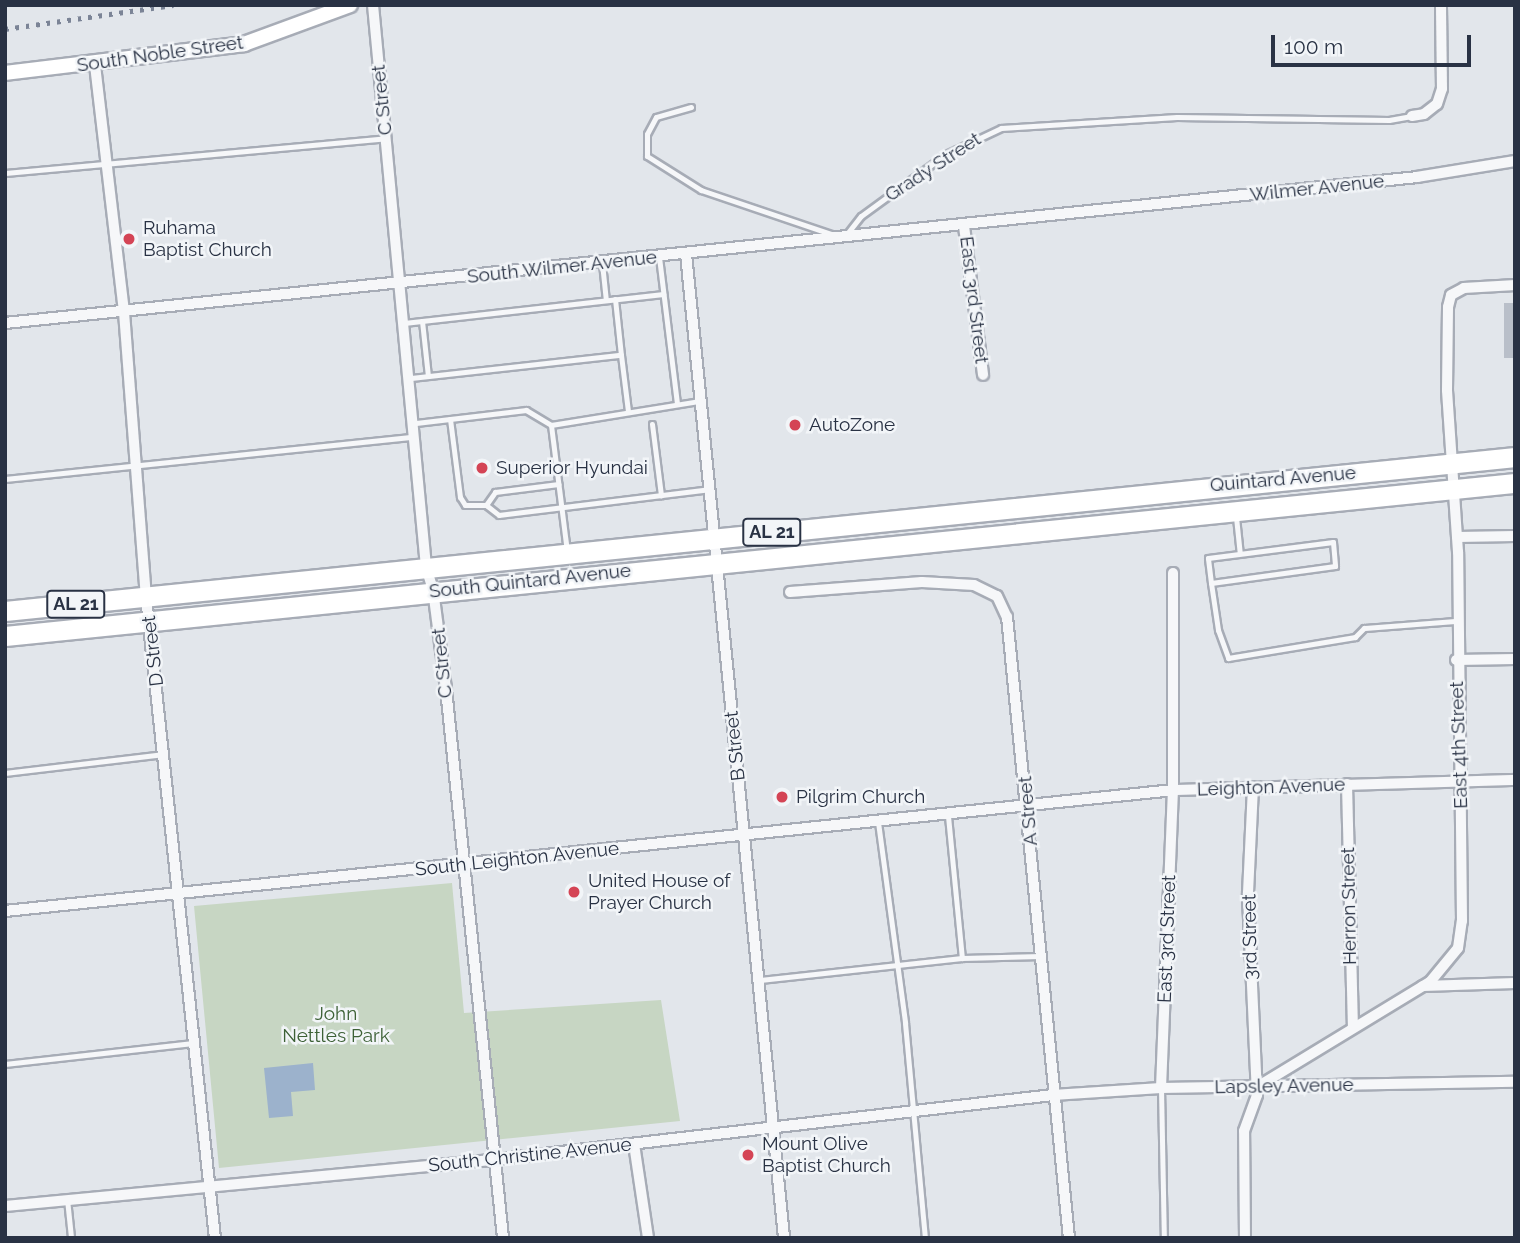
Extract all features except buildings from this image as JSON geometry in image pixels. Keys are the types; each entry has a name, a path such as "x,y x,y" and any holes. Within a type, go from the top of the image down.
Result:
{"highway":[{"name":"Quintard Avenue","path":"1051,503 1515,457"},
{"name":"Quintard Avenue","path":"1054,528 1515,483"},
{"name":"South Quintard Avenue","path":"5,611 1051,503"},
{"name":"South Quintard Avenue","path":"5,636 1054,528"}],"main road":[{"name":"South Noble Street","path":"5,73 94,65 244,44 350,5"}],"street":[{"name":"C Street","path":"373,5 416,423 426,567 433,590 492,1160 503,1238"},
{"path":"1412,116 1424,114 1437,104 1442,89 1441,5"},
{"name":"D Street","path":"94,65 124,312 146,597 151,622 215,1238"},
{"name":"Wilmer Avenue","path":"1119,209 1418,177 1515,161"},
{"name":"South Wilmer Avenue","path":"5,323 1119,209"},
{"name":"East 3rd Street","path":"964,226 983,374"},
{"name":"B Street","path":"687,254 703,401 715,563 760,980 783,1238"},
{"name":"East 4th Street","path":"1257,1087 1422,986 1442,972 1458,948 1462,920 1456,660 1457,537 1447,390 1451,295 1464,288 1515,285"},
{"path":"1457,537 1515,536"},
{"name":"East 3rd Street","path":"1161,1088 1173,790 1173,573"},
{"name":"A Street","path":"790,592 922,582 974,585 997,596 1007,617 1069,1238"},
{"path":"1456,660 1515,659"},
{"name":"Leighton Avenue","path":"1028,807 1173,790 1515,780"},
{"name":"Herron Street","path":"1347,784 1353,1027"},
{"name":"3rd Street","path":"1245,1238 1244,1130 1257,1087 1248,893 1253,787"},
{"name":"South Leighton Avenue","path":"5,911 1028,807"},
{"path":"1422,986 1515,984"},
{"name":"Lapsley Avenue","path":"1053,1095 1161,1088 1515,1082"},
{"name":"South Christine Avenue","path":"5,1206 492,1160 1053,1095"},
{"path":"634,1144 648,1238"}],"lane":[{"path":"691,107 656,117 647,134 647,156 701,190 780,220 844,238"},
{"name":"Grady Street","path":"844,238 861,216 946,154 1001,128 1177,117 1389,120 1412,116"},
{"path":"5,173 386,138"},
{"path":"659,257 677,404"},
{"path":"602,263 606,300"},
{"path":"404,323 663,294"},
{"path":"615,299 628,411"},
{"path":"422,321 428,376"},
{"path":"411,378 621,355"},
{"path":"416,423 526,410 551,425 703,401"},
{"path":"450,419 460,497 465,505 486,505 499,515 710,489"},
{"path":"652,424 661,495"},
{"path":"551,425 567,554"},
{"path":"5,479 417,436"},
{"path":"486,505 495,492 559,484"},
{"path":"1236,510 1240,553"},
{"path":"1211,583 1335,566 1333,542 1208,558 1211,583 1228,658 1355,637 1364,628 1456,621"},
{"path":"5,773 164,754"},
{"path":"948,816 962,958"},
{"path":"877,822 898,964 925,1238"},
{"path":"760,980 962,958 1041,956"},
{"path":"5,1064 196,1043"},
{"path":"1161,1088 1164,1238"},
{"path":"67,1199 71,1238"}],"green space":[{"name":"John Nettles Park","path":"452,883 464,1013 661,1000 680,1121 219,1168 194,906"}],"water":[{"path":"313,1063 315,1090 291,1092 293,1116 269,1118 264,1068"}],"railway":[{"path":"5,29 173,5"}],"place":[{"name":"Ruhama Baptist Church","path":"129,239"},
{"name":"AutoZone","path":"795,425"},
{"name":"Superior Hyundai","path":"482,468"},
{"name":"Pilgrim Church","path":"782,797"},
{"name":"United House of Prayer Church","path":"574,892"},
{"name":"Mount Olive Baptist Church","path":"748,1155"}]}
